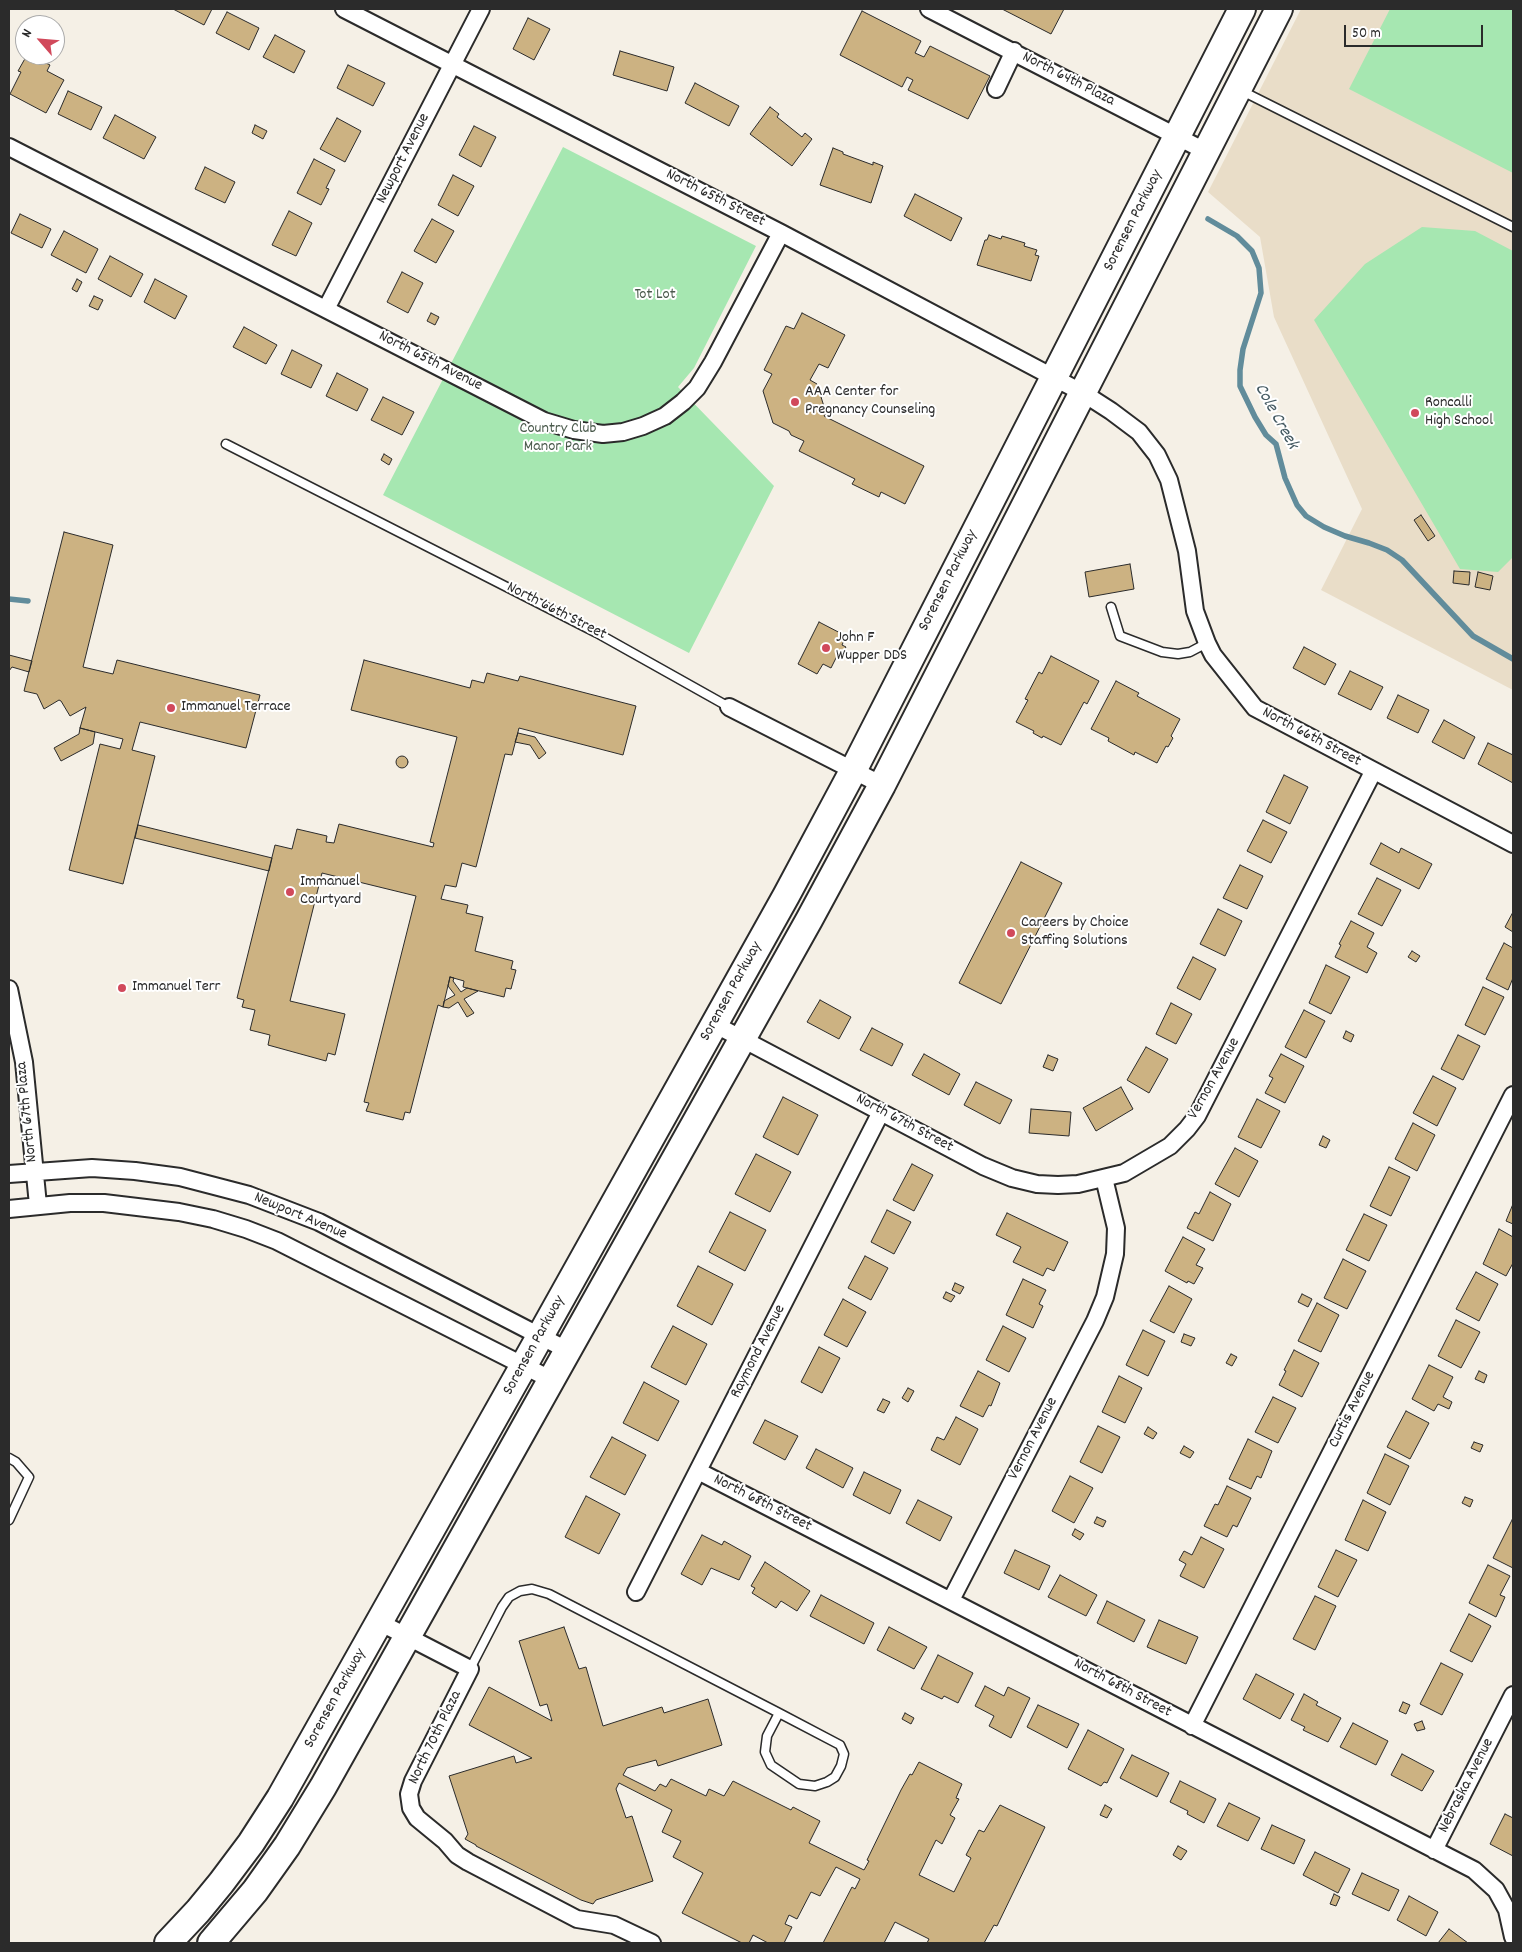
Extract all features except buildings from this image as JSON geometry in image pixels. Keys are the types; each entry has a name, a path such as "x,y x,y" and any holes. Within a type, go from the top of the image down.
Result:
{"main road":[{"name":"Sorensen Parkway","path":"168,1943 198,1911 251,1843 280,1798 786,896 853,771 1242,9"},
{"name":"Sorensen Parkway","path":"211,1943 255,1891 287,1846 323,1787 882,786 1279,9"}],"street":[{"name":"North 65th Street","path":"344,9 781,233 1083,393"},
{"name":"Newport Avenue","path":"326,309 480,9"},
{"name":"North 64th Plaza","path":"929,9 1014,51 1207,152"},
{"path":"996,88 1014,51"},
{"name":"North 65th Avenue","path":"9,147 544,420 574,430 603,434 623,432 643,426 665,416 684,402 697,388 713,362 781,233"},
{"name":"North 66th Street","path":"1083,393 1111,411 1138,432 1157,455 1169,480 1188,551 1195,611 1207,643 1213,655 1255,708 1373,772 1513,844"},
{"name":"North 66th Street","path":"729,707 882,786"},
{"name":"Vernon Avenue","path":"951,1600 1095,1321 1105,1297 1115,1254 1116,1228 1104,1178 1124,1173 1159,1154 1187,1129 1197,1116 1373,772"},
{"name":"North 67th Plaza","path":"9,989 24,1062 38,1205"},
{"name":"North 67th Street","path":"714,1024 984,1166 1012,1178 1037,1184 1058,1185 1078,1184 1104,1178"},
{"name":"Curtis Avenue","path":"1192,1726 1513,1095"},
{"name":"Raymond Avenue","path":"636,1592 881,1112"},
{"name":"Newport Avenue","path":"9,1174 92,1168 135,1171 180,1177 249,1195 319,1222 567,1350"},
{"name":"Newport Avenue","path":"9,1209 70,1202 104,1203 179,1212 213,1219 246,1229 277,1241 550,1379"},
{"name":"North 68th Street","path":"698,1471 1474,1870 1496,1890 1507,1910 1513,1937"},
{"path":"379,1622 470,1669"},
{"name":"North 70th Plaza","path":"470,1669 413,1781 409,1794 411,1808 417,1818 444,1840 457,1855 468,1862 577,1918 614,1925 652,1943"},
{"name":"Nebraska Avenue","path":"1434,1850 1513,1695"}],"lane":[{"path":"1238,90 1513,227"},
{"name":"North 66th Street","path":"226,444 597,633 729,707"},
{"path":"1111,607 1120,636 1153,649 1178,654 1190,652 1207,643"},
{"path":"9,1458 16,1462 29,1477 9,1520"},
{"path":"470,1669 509,1597 520,1591 532,1589 549,1594 779,1713 840,1745 844,1754 842,1766 835,1777 815,1786 799,1784 771,1765 765,1752 767,1736 779,1713"}],"shaded area":[{"name":"Roncalli High School","path":"1301,9 1513,9 1513,690 1321,590 1362,509 1274,317 1260,237 1208,192"}],"green space":[{"path":"1390,9 1513,9 1513,173 1349,89"},
{"name":"Country Club Manor Park","path":"563,147 756,246 694,368 678,387 774,486 689,653 383,495"},
{"path":"1422,227 1475,231 1513,251 1513,557 1498,572 1460,569 1314,320 1365,264"}],"waterway":[{"name":"Cole Creek","path":"1208,219 1237,236 1252,251 1259,268 1261,293 1243,349 1240,386 1266,435 1276,444 1285,478 1297,505 1306,516 1324,527 1387,550 1402,560 1473,636 1513,659"},
{"path":"9,599 28,601"}],"place":[{"name":"AAA Center for Pregnancy Counseling","path":"795,402"},
{"name":"Roncalli High School","path":"1415,413"},
{"name":"John F Wupper DDS","path":"826,648"},
{"name":"Immanuel Terrace","path":"171,708"},
{"name":"Immanuel Courtyard","path":"290,892"},
{"name":"Careers by Choice Staffing Solutions","path":"1011,933"},
{"name":"Immanuel Terr","path":"122,988"}],"park label":[{"name":"Tot Lot","path":"655,296"}]}
